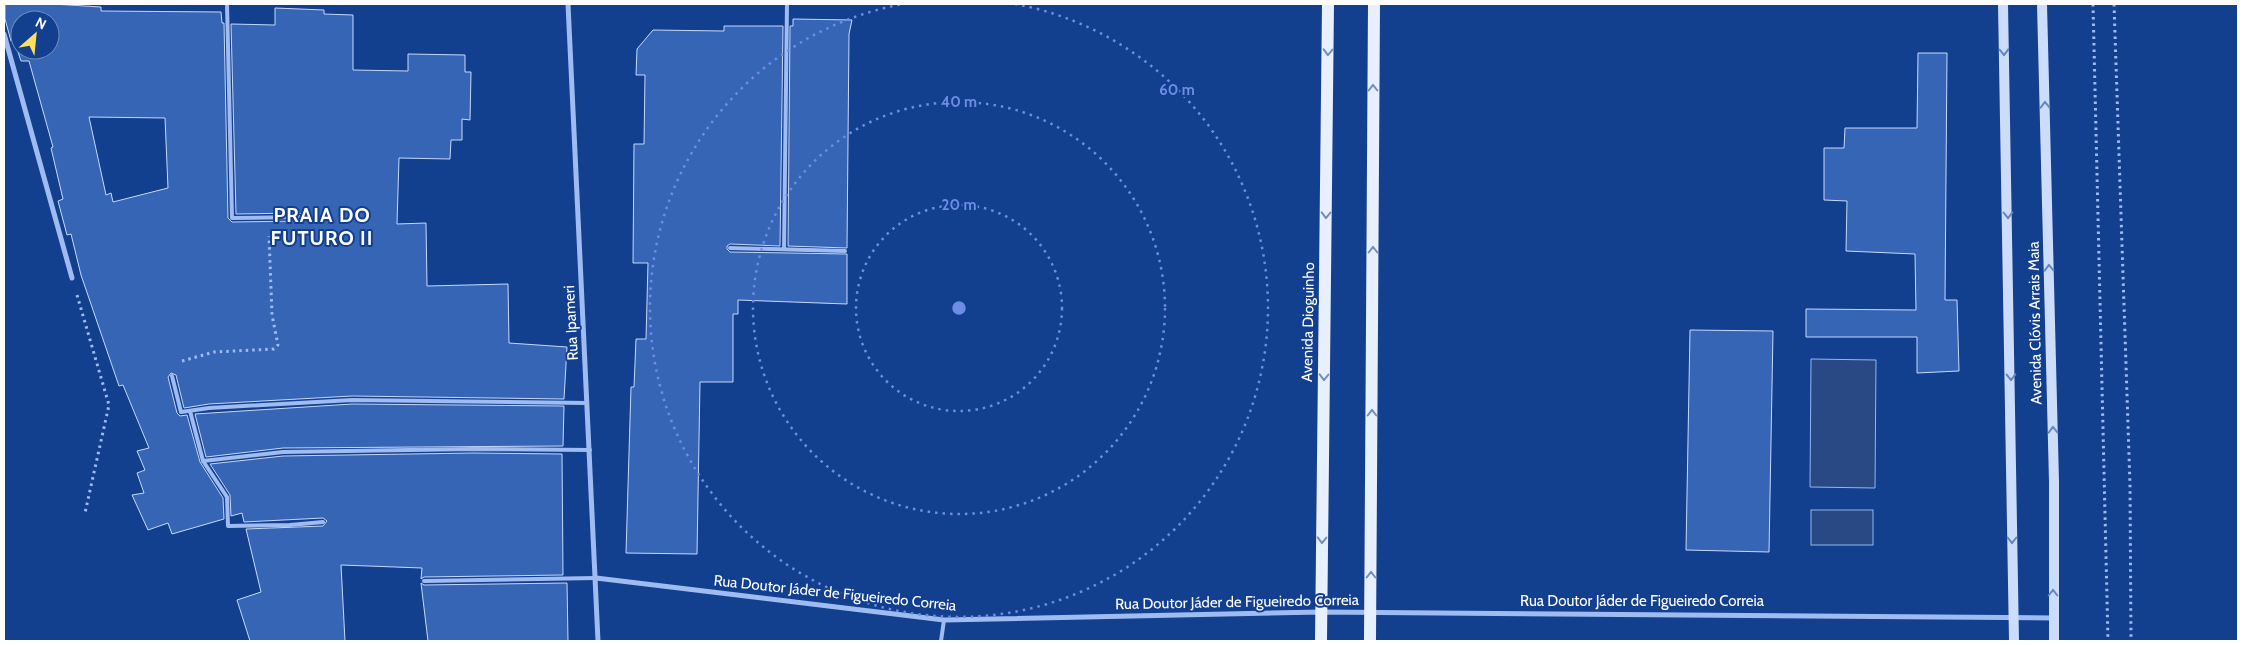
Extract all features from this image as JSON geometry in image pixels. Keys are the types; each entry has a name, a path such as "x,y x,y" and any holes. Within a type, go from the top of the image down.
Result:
{"main road":[{"name":"Avenida Dioguinho","path":"1321,641 1328,4"},
{"path":"1370,641 1374,4"},
{"name":"Avenida Clóvis Arrais Maia","path":"2003,4 2014,641"},
{"name":"Avenida Clóvis Arrais Maia","path":"2042,4 2054,482 2054,641"}],"street":[{"name":"Rua Ipameri","path":"568,4 598,641"},
{"path":"4,34 72,278"},
{"name":"Rua Doutor Jáder de Figueiredo Correia","path":"596,578 944,620 1321,612 2014,616 2053,618"}],"lane":[{"path":"227,4 232,218 300,217"},
{"path":"784,249 787,4"},
{"path":"730,248 845,251"},
{"path":"172,376 181,412 209,408 352,400 587,402"},
{"path":"190,411 203,461 227,497 228,526 290,525 323,522"},
{"path":"203,461 283,452 473,449 590,450"},
{"name":"Rua Doutor Jáder de Figueiredo Correia","path":"424,582 596,578"},
{"path":"941,641 944,620"}],"path":[{"path":"2093,4 2108,641"},
{"path":"2114,4 2130,475 2132,641"},
{"path":"172,376 179,362 214,352 274,349 278,345 272,315 268,217"},
{"path":"72,278 108,405 85,513"}],"water":[{"path":"1811,359 1876,360 1875,488 1810,487"},
{"path":"1811,510 1873,510 1873,545 1811,545"}],"building":[{"path":"5,4 101,7 101,11 221,12 222,23 224,23 228,218 232,222 300,221 304,217 300,213 236,214 231,24 275,25 275,8 324,10 324,14 353,15 353,70 408,71 408,54 465,55 465,72 471,72 470,120 462,119 462,140 451,140 450,159 399,158 397,224 426,223 427,286 508,284 509,343 567,347 564,399 352,396 209,404 184,408 176,375 171,373 168,377 177,413 180,416 187,415 200,462 223,498 224,519 172,534 168,523 148,530 132,495 144,493 137,473 145,470 137,451 149,448 123,385 119,386 81,275 71,234 67,235 58,201 63,199 51,148 53,147 29,61 21,60 60,60 60,10 10,10 10,37 5,19","holes":["89,117 165,118 168,188 113,202 111,193 106,195"]},
{"path":"793,19 852,20 849,34 847,248 788,246 790,26 793,26"},
{"path":"724,26 783,26 780,246 730,244 727,246 727,249 730,252 847,254 847,304 738,300 738,314 733,314 733,382 700,382 697,554 626,553 631,387 634,387 636,339 646,339 648,263 633,263 634,144 644,144 645,75 636,75 637,49 653,30 724,31"},
{"path":"1918,53 1947,53 1945,300 1957,300 1959,371 1917,373 1917,337 1806,337 1806,309 1916,310 1915,254 1846,251 1847,201 1824,200 1824,148 1844,148 1845,128 1917,128"},
{"path":"1690,330 1773,331 1769,552 1686,550"},
{"path":"352,404 564,406 563,446 283,448 206,457 195,414"},
{"path":"473,453 562,454 563,575 424,577 421,579 422,568 341,565 345,641 250,641 237,600 261,592 246,529 323,526 327,521 323,518 244,522 242,513 231,516 230,495 210,464 283,456"},
{"path":"421,583 424,585 567,583 568,641 428,641"}],"district":[{"name":"PRAIA DO FUTURO II","path":"322,226"}]}
